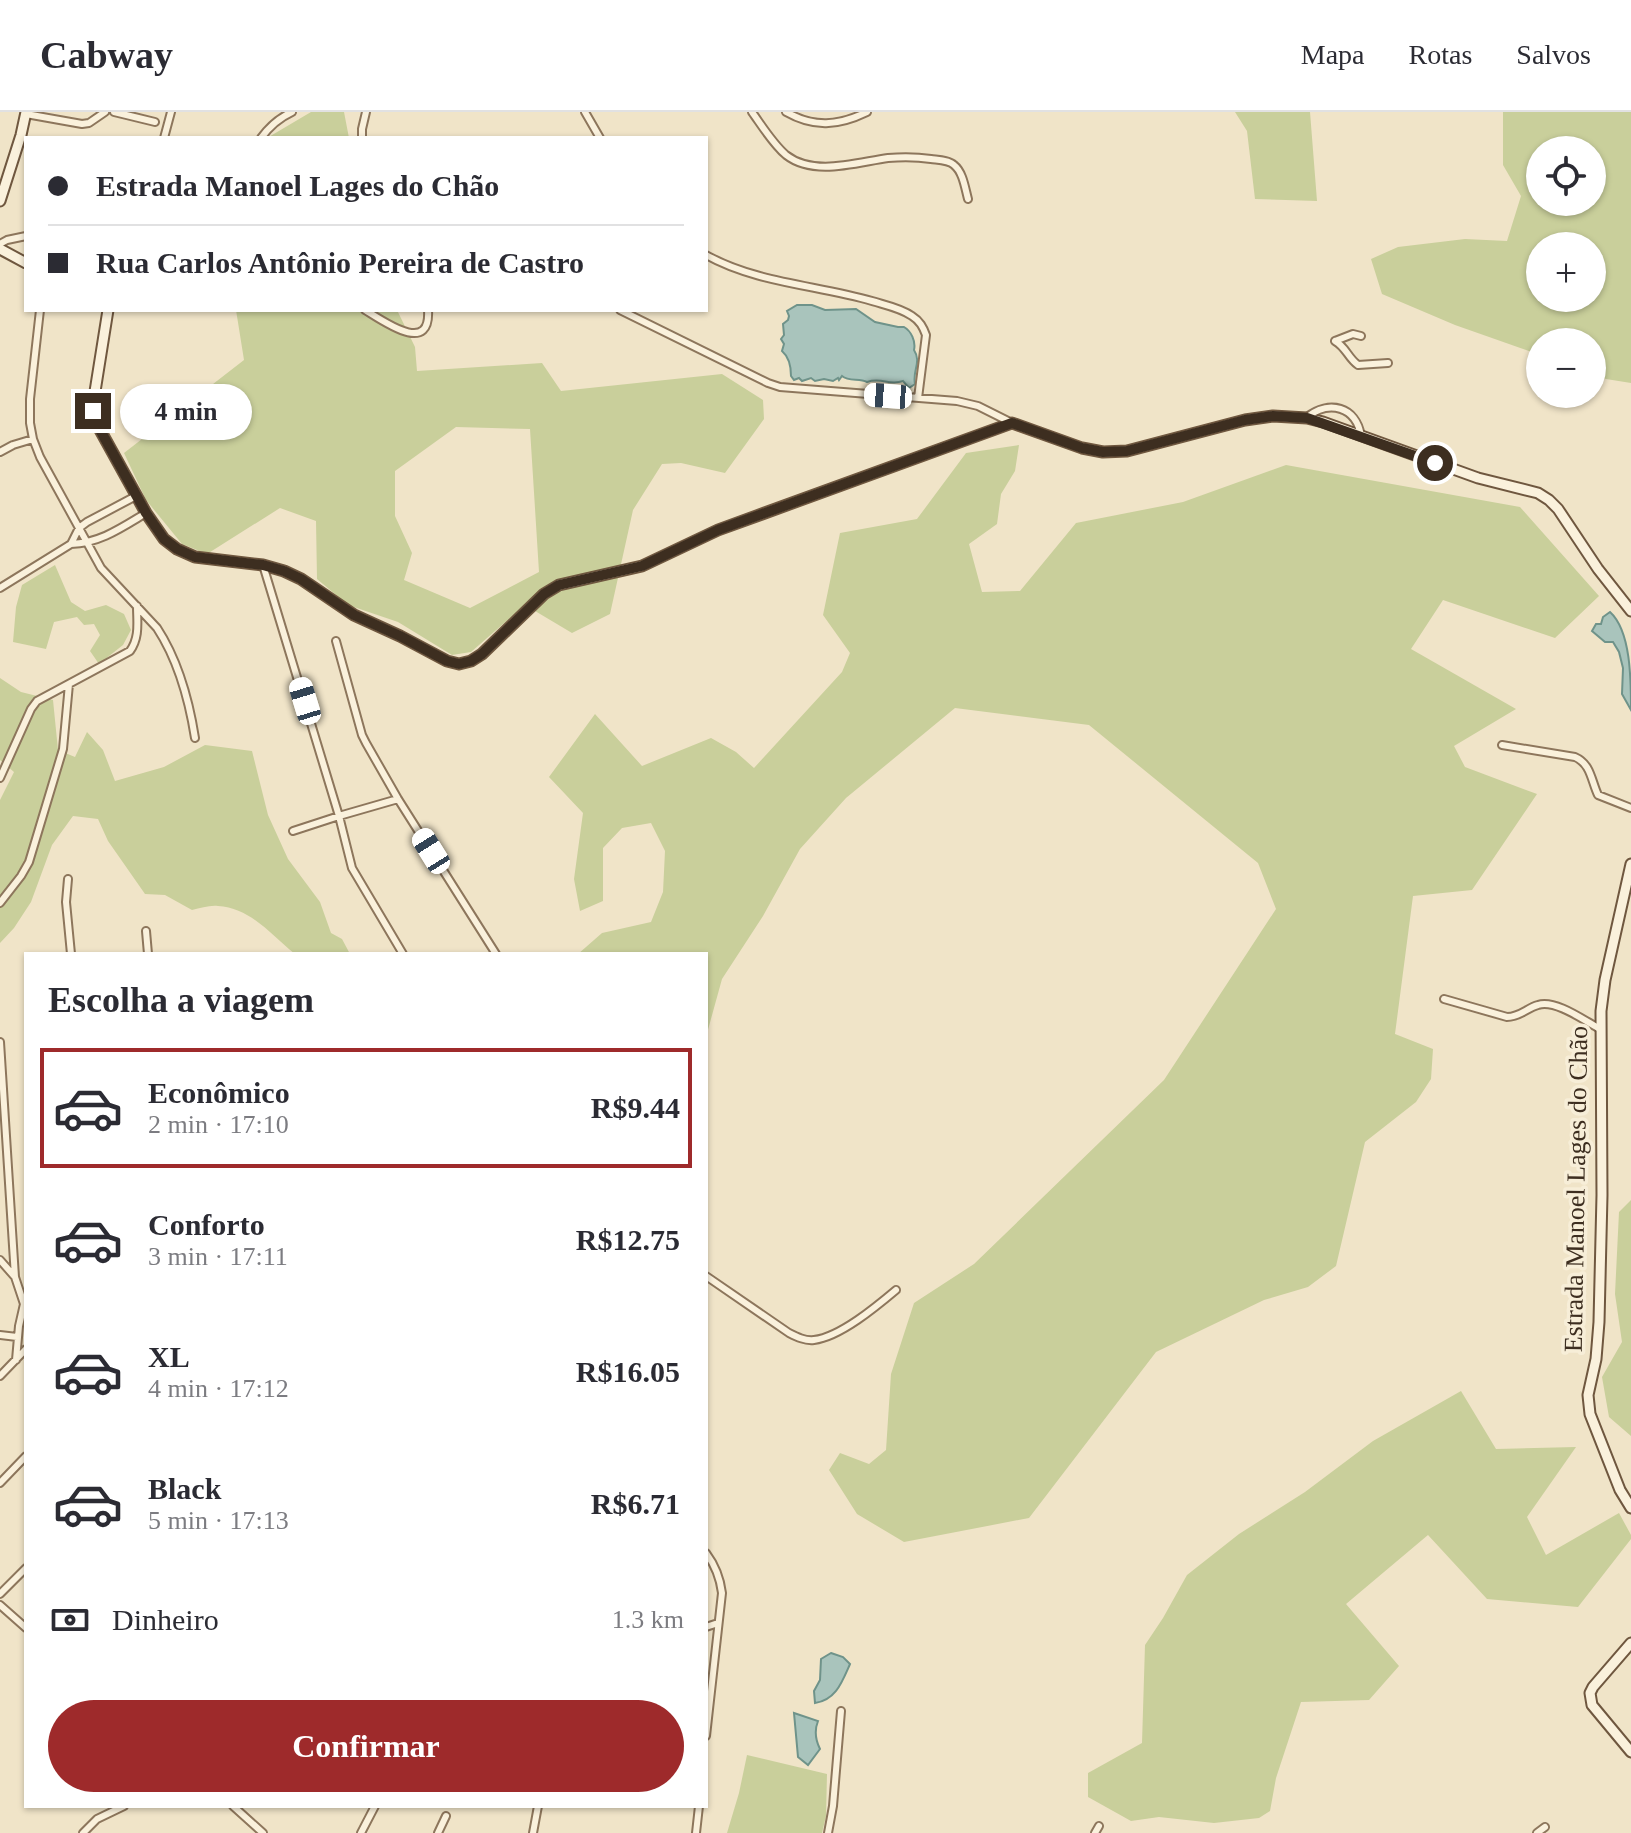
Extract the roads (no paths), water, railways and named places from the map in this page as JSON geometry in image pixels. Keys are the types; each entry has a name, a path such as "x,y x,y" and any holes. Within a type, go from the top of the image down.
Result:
{"street":[{"path":"0,201 26,113 82,124 105,112"},
{"path":"114,112 155,122"},
{"path":"165,136 171,112"},
{"path":"262,136 283,116 292,112"},
{"path":"362,136 366,112"},
{"path":"585,112 599,136"},
{"path":"752,112 787,156 801,162 847,167 909,157 943,161 956,166 968,199"},
{"path":"786,112 816,124 836,123 867,112"},
{"path":"24,236 7,240 0,246 24,262"},
{"path":"708,256 723,265 750,273 860,298 915,317 926,335 918,398"},
{"path":"40,312 30,399 33,439 40,457 108,577 157,628 170,652 187,700 195,738"},
{"path":"108,312 93,411 136,496 164,539 195,557 263,565 284,571 354,615 459,664 482,654 544,594 559,585 642,566 718,530 1012,423"},
{"path":"368,312 389,326 410,333 425,329 428,312"},
{"path":"624,312 780,387 957,401 978,406 1012,423 1082,448 1103,452 1127,451 1245,420 1273,416 1307,418 1478,478 1538,493 1558,509 1631,611"},
{"path":"1361,336 1353,334 1335,341 1358,365 1388,363"},
{"path":"1307,418 1325,408 1342,410 1355,419 1361,436"},
{"path":"0,452 33,439"},
{"path":"71,544 79,528 136,496"},
{"path":"0,588 71,544 88,543 146,513"},
{"path":"263,565 356,877 402,952"},
{"path":"0,778 31,709 44,696 130,651 138,634 137,606"},
{"path":"336,641 362,735 398,799 495,952"},
{"path":"0,903 29,862 63,749 69,684"},
{"path":"1502,745 1582,760 1598,795 1631,808"},
{"path":"293,831 398,799"},
{"name":"Estrada Manoel Lages do Chão","path":"1631,864 1605,980 1600,1029 1602,1195 1599,1322 1596,1359 1588,1395 1590,1414 1620,1490 1631,1508"},
{"path":"68,879 66,902 71,952"},
{"path":"146,931 148,952"},
{"path":"1444,999 1507,1017 1548,1003 1600,1029"},
{"path":"0,1042 15,1277 24,1304 16,1360"},
{"path":"0,1260 15,1277"},
{"path":"708,1277 789,1333 811,1340 848,1327 896,1290"},
{"path":"0,1335 17,1337"},
{"path":"0,1376 24,1351"},
{"path":"0,1483 24,1458"},
{"path":"708,1556 720,1579 722,1593 708,1717"},
{"path":"0,1594 24,1570"},
{"path":"0,1605 24,1626"},
{"path":"708,1626 718,1623"},
{"path":"1631,1643 1593,1687 1590,1699 1631,1752"},
{"path":"828,1833 841,1711"},
{"path":"83,1833 97,1819 120,1808"},
{"path":"235,1808 260,1831"},
{"path":"361,1833 374,1808"},
{"path":"533,1833 538,1808"},
{"path":"696,1833 699,1808"},
{"path":"438,1833 446,1816"},
{"path":"1537,1833 1545,1827"},
{"path":"247,1833 260,1831"}],"water":[{"path":"797,305 812,305 825,310 856,309 875,322 904,327 914,343 917,359 915,384 909,388 903,381 867,382 842,376 833,381 815,381 811,378 794,380 788,359 782,351 784,344 781,339 784,335 783,324 789,316 787,311"},
{"path":"1610,612 1617,620 1626,643 1631,710 1622,694 1623,668 1619,652 1613,642 1605,642 1592,631"},
{"path":"831,1653 843,1657 850,1664 833,1694 815,1703 814,1691 820,1680 821,1659"},
{"path":"794,1713 818,1721 816,1735 820,1749 808,1765 798,1757"}]}
